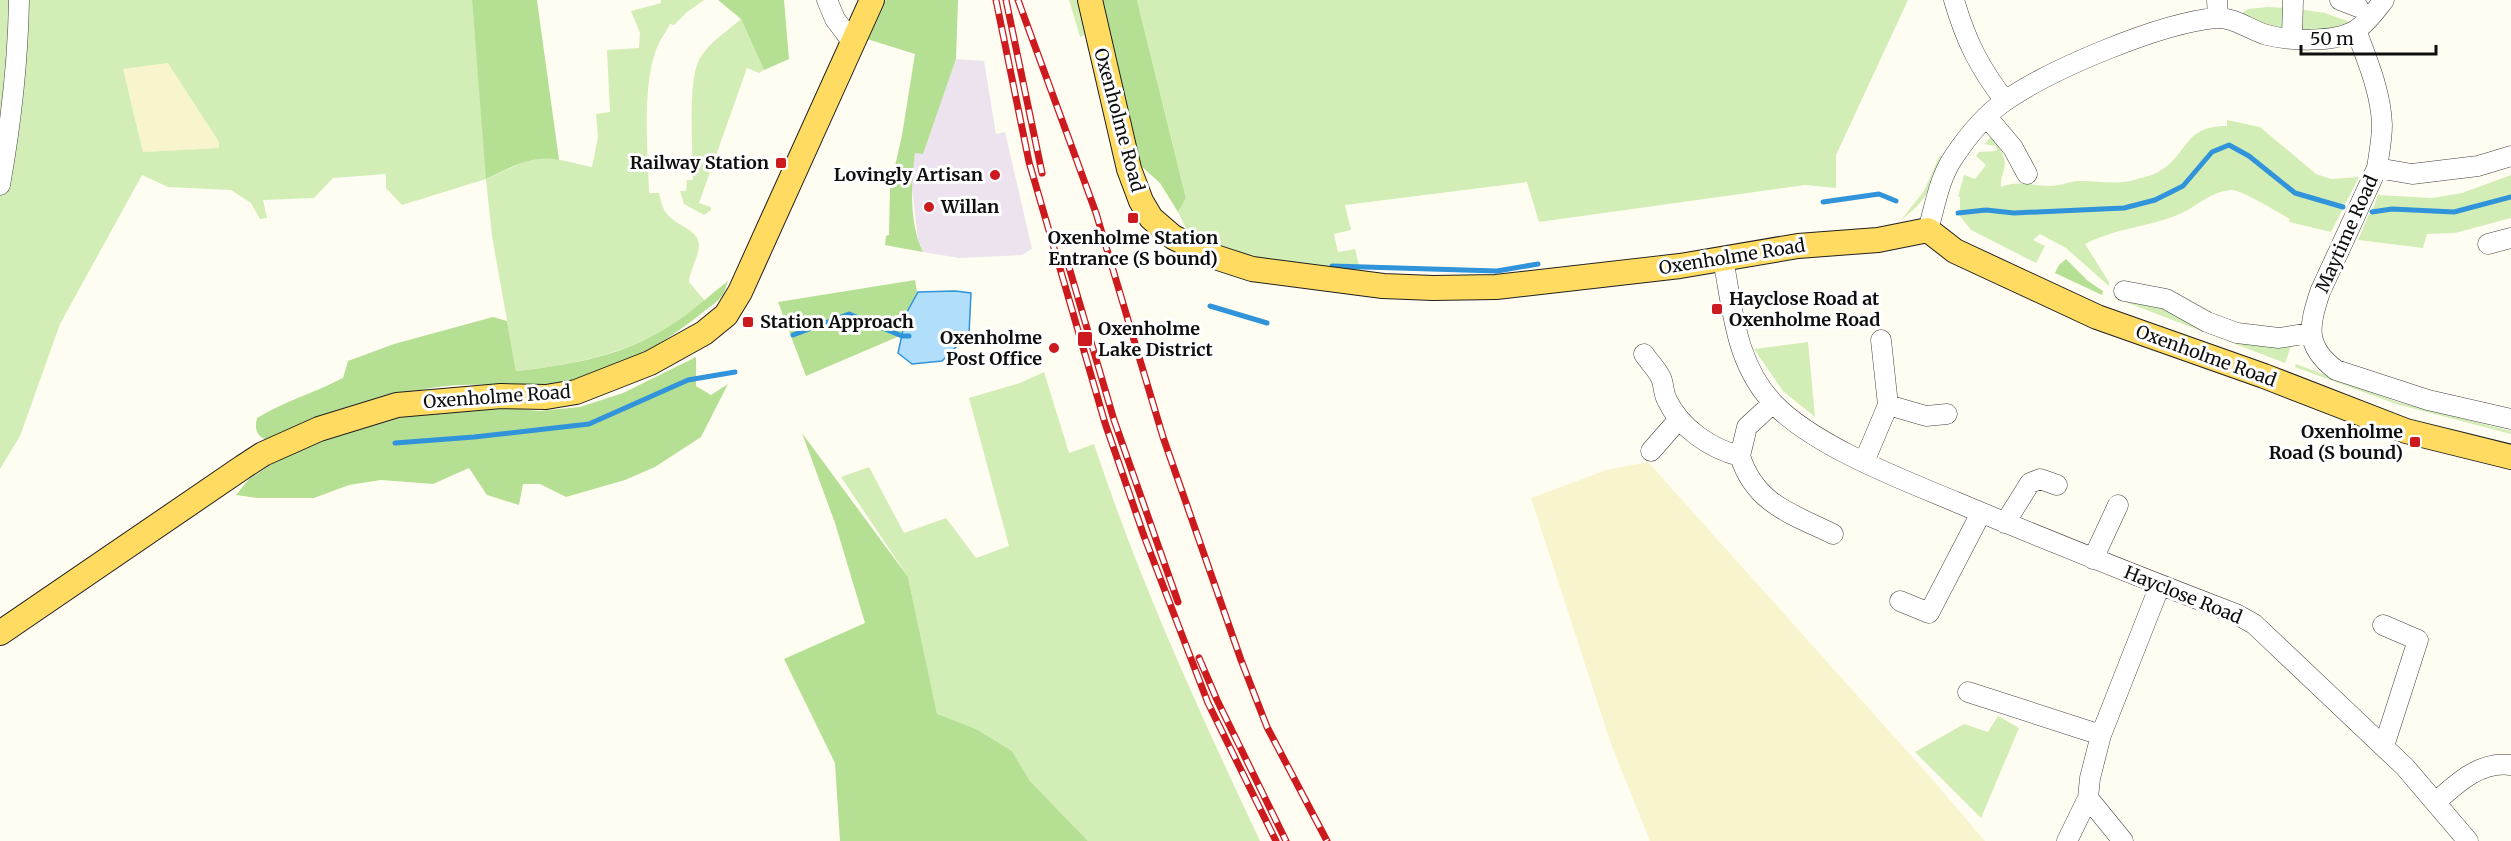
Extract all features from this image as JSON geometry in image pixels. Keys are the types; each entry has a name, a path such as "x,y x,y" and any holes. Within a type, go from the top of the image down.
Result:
{"main road":[{"name":"Oxenholme Road","path":"0,633 263,454 319,429 397,405 501,396 546,397 576,392 650,363 704,333 726,315 740,292 872,0"},
{"name":"Oxenholme Road","path":"1090,0 1129,169 1141,201 1161,229 1186,245 1252,269 1383,286 1496,287 1680,266 1798,246 1878,240 1928,230 1955,251 2097,317 2264,376 2406,432 2511,458"}],"street":[{"path":"0,185 11,122 17,64 19,0"},
{"path":"827,0 835,19 853,43"},
{"path":"1954,0 1960,22 1980,67 2005,101"},
{"path":"2292,38 2293,0"},
{"path":"1928,230 1945,171 1969,135 2005,101 2054,73 2108,50 2194,21 2218,9 2234,20 2268,35 2292,38 2331,38 2356,30 2384,0"},
{"name":"Maytime Road","path":"2310,333 2320,292 2377,168 2382,124 2379,98 2356,30"},
{"path":"1987,117 2013,148 2026,174"},
{"path":"2377,168 2412,174 2478,166 2511,156"},
{"path":"2488,244 2511,238"},
{"name":"Hayclose Road","path":"1723,259 1739,347 1773,403 1813,433 1864,462 2093,559 2236,614 2254,624 2384,746 2436,802 2468,841"},
{"path":"2124,291 2166,299 2207,322 2243,335 2279,338 2310,333 2321,356 2336,370 2428,400 2511,419"},
{"path":"1864,462 1888,405 1881,340"},
{"path":"1644,354 1661,378 1666,399 1679,419 1724,452 1740,456"},
{"path":"1773,403 1747,427 1740,456 1746,475 1773,504 1833,534"},
{"path":"1888,405 1926,416 1947,414"},
{"path":"1651,452 1679,419"},
{"path":"2005,523 2030,483 2040,478 2057,485"},
{"path":"2093,559 2118,505"},
{"path":"1900,601 1929,613 1981,513"},
{"path":"2067,841 2088,798 2090,778 2102,735 2160,585"},
{"path":"2383,625 2418,640 2384,746"},
{"path":"1968,692 2102,735"},
{"path":"2436,802 2468,775 2490,765 2511,765"},
{"path":"2088,798 2123,841"}],"shaded area":[{"path":"956,59 984,61 996,134 1005,132 1032,249 1022,255 959,258 923,252 918,240 911,180 915,153 923,153"},
{"path":"168,62 219,142 219,148 143,152 123,69"},
{"path":"1648,462 1985,841 1650,841 1611,744 1531,498 1606,470"}],"green space":[{"path":"0,0 472,0 487,179 532,158 547,157 592,167 598,137 596,114 610,112 607,50 639,48 640,33 631,11 661,3 661,0 704,0 674,25 670,24 656,49 648,86 649,193 659,193 667,214 696,236 699,246 689,282 705,301 664,331 641,342 592,358 516,371 492,236 486,179 402,205 386,188 386,174 333,178 314,198 263,200 267,218 260,219 251,203 231,190 168,187 142,175 60,324 20,436 0,469","holes":["168,63 219,142 219,148 143,152 123,69"]},
{"path":"472,0 537,0 559,160 530,160 486,179"},
{"path":"718,0 784,0 789,59 764,70 741,19"},
{"path":"886,0 958,0 956,59 923,154 915,153 912,191 913,217 923,252 885,245 886,236 889,235 890,188 902,135 915,54 867,39"},
{"path":"1069,0 1077,0 1085,35 1080,37"},
{"path":"1099,0 1137,0 1186,198 1178,212 1160,183 1140,165"},
{"path":"1137,0 1908,0 1836,155 1836,188 1805,185 1539,222 1527,182 1345,205 1351,230 1334,234 1338,252 1355,249 1361,273 1285,268 1198,240 1186,228 1178,212 1186,197"},
{"path":"2288,8 2285,24 2281,28 2269,26 2241,14 2248,9"},
{"path":"2298,9 2325,13 2350,22 2331,28 2302,31"},
{"path":"741,19 764,70 759,73 747,68 699,203 711,207 711,210 704,215 684,204 680,191 686,191 687,180 693,180 693,82 700,58 719,37"},
{"path":"2227,120 2260,127 2316,174 2331,179 2359,177 2331,232 2289,222 2290,219 2252,198 2237,191 2225,191 2212,195 2170,218 2108,234 2085,244 2109,282 2109,286 2066,248 2040,234 2033,240 2045,246 2036,263 1971,230 1960,216 1960,197 1958,197 1964,175 1975,179 1986,165 1976,156 1979,152 1997,151 1996,146 1984,144 1991,137 2004,159 2001,187 2020,184 2053,186 2077,181 2122,182 2158,172 2176,158 2194,136 2212,127 2227,126"},
{"path":"1940,155 1942,158 1927,193 1917,206 1901,220 1924,191"},
{"path":"2511,175 2511,218 2455,233 2427,234 2423,248 2358,240 2378,195 2432,198 2462,193"},
{"path":"2066,259 2088,281 2103,291 2102,295 2055,273"},
{"path":"915,280 923,326 806,376 778,302"},
{"path":"728,281 724,294 719,299 671,336 632,359 592,377 553,385 437,387 363,406 269,440 259,435 256,429 257,418 343,378 348,361 394,344 493,317 507,321 516,371 571,363 625,348 658,333 686,315"},
{"path":"2122,295 2292,343 2285,363 2115,298"},
{"path":"1808,342 1815,417 1783,391 1754,349"},
{"path":"696,357 696,386 711,395 728,384 701,437 655,467 625,480 566,497 540,484 523,484 519,505 487,495 469,468 433,484 381,480 349,485 314,498 257,498 236,495 249,479 289,453 372,424 440,407 506,407 539,411 580,407 623,393"},
{"path":"2296,364 2397,402 2511,431 2511,434 2396,404 2295,367"},
{"path":"1044,372 1069,453 1094,444 1150,596 1260,841 1088,841 1030,781 1012,751 976,729 937,715 908,577 841,477 869,467 904,533 946,518 976,558 1009,546 969,398 1020,383"},
{"path":"802,433 908,577 937,714 976,729 1012,751 1030,781 1088,841 840,841 835,763 784,659 865,623 835,523"},
{"path":"1998,716 2019,728 1981,818 1915,752 1964,724 1988,732"}],"water":[{"path":"918,292 971,293 969,334 942,361 912,364 898,353 907,312"}],"waterway":[{"path":"1958,213 1986,210 2014,213 2124,208 2155,200 2183,186 2212,152 2229,145 2249,156 2295,193 2343,207"},
{"path":"1823,202 1879,194 1896,201"},
{"path":"2372,212 2392,209 2454,212 2511,197"},
{"path":"1331,271 1332,266 1497,271 1538,264"},
{"path":"1210,306 1267,323"},
{"path":"793,335 849,314 902,336 909,336"},
{"path":"395,443 589,424 688,380 735,372"}],"railway":[{"path":"996,0 1029,162 1105,423 1144,536 1208,703 1276,841"},
{"path":"1006,0 1042,173"},
{"path":"1018,0 1096,213 1163,437 1241,660 1267,727 1327,841"},
{"path":"1066,257 1114,420 1178,602"},
{"path":"1199,658 1286,841"}],"place":[{"name":"Railway Station","path":"781,163"},
{"name":"Lovingly Artisan","path":"995,175"},
{"name":"Willan","path":"929,207"},
{"name":"Oxenholme Station Entrance (S bound)","path":"1133,218"},
{"name":"Hayclose Road at Oxenholme Road","path":"1717,309"},
{"name":"Station Approach","path":"748,322"},
{"name":"Oxenholme Lake District","path":"1085,339"},
{"name":"Oxenholme Post Office","path":"1054,348"},
{"name":"Oxenholme Road (S bound)","path":"2415,442"}]}
